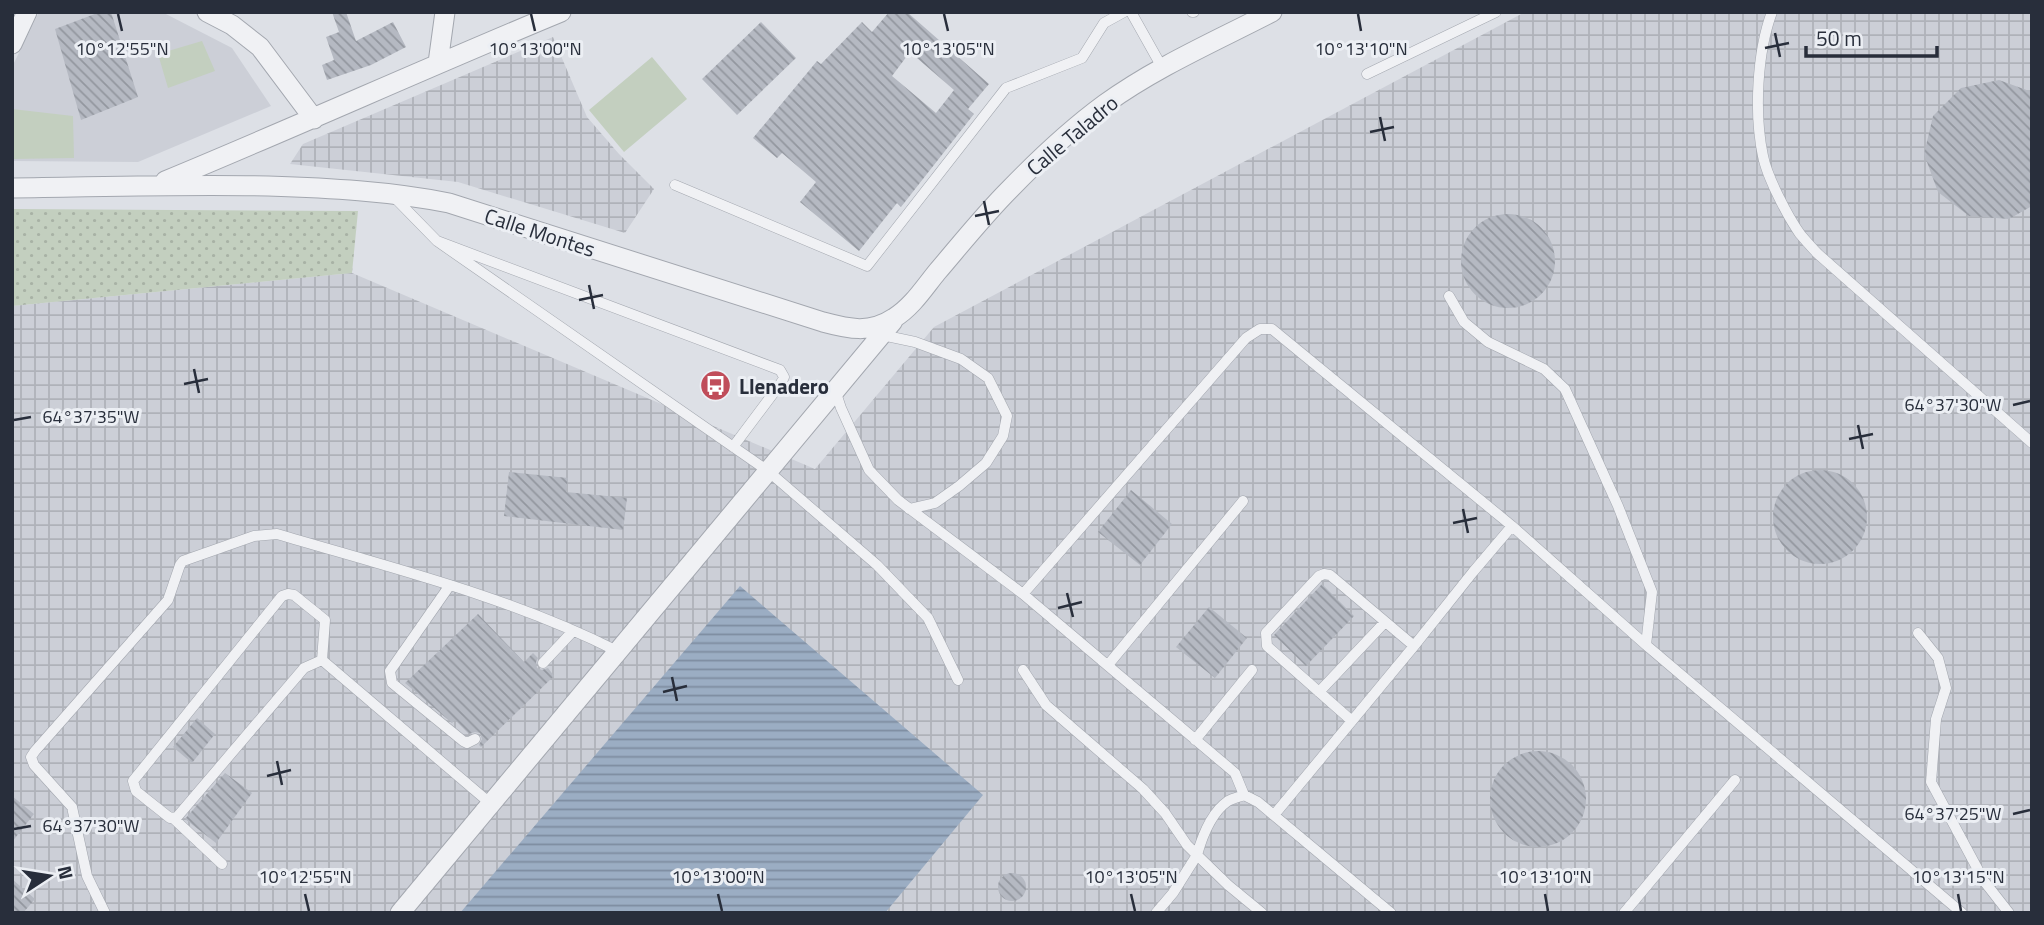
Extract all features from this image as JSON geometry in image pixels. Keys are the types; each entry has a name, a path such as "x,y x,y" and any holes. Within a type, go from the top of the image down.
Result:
{"street":[{"path":"12,44 27,12"},
{"path":"207,12 232,25 260,47 314,119"},
{"path":"438,63 445,12"},
{"name":"Calle Montes","path":"155,186 561,12"},
{"name":"Calle Taladro","path":"881,335 1009,190 1068,134 1107,103 1163,69 1272,12"},
{"name":"Calle Montes","path":"12,188 216,184 325,187 391,194 449,203 847,328 866,330 883,325 903,311"},
{"path":"400,913 881,335"}],"lane":[{"path":"675,185 867,266 1006,88 1082,58 1104,23 1124,12"},
{"path":"1131,12 1163,69"},
{"path":"1367,74 1496,12"},
{"path":"1772,12 1765,32 1759,79 1763,157 1777,193 1799,233 1818,254 2032,443"},
{"path":"391,194 438,241 768,471 877,565 928,618 958,680"},
{"path":"438,241 780,370 784,377 781,383 733,447"},
{"path":"1449,296 1464,321 1488,342 1544,369 1565,389 1618,506 1652,592 1647,645"},
{"path":"1023,594 1246,338 1260,329 1272,329 1512,526 1647,645 1962,913"},
{"path":"881,335 915,342 961,359 988,378 1007,416 1003,436 986,463 936,503 909,509"},
{"path":"835,390 869,470 898,500 1023,594 1108,665 1235,774 1244,794 1258,802 1391,913"},
{"path":"1108,665 1243,501"},
{"path":"1274,815 1512,526"},
{"path":"105,913 87,876 72,807 34,765 32,757 168,600 183,561 254,536 277,534 488,597 617,650"},
{"path":"1352,721 1267,646 1266,633 1319,576 1324,574 1330,575 1414,646"},
{"path":"450,585 390,671 390,676 392,683 463,741 467,743 475,739"},
{"path":"222,864 173,818 136,791 133,781 282,596 294,595 325,620 322,660"},
{"path":"1319,692 1385,622"},
{"path":"543,663 573,631"},
{"path":"1918,633 1938,658 1945,688 1936,719 1931,782 1984,881 2008,913"},
{"path":"322,660 491,804"},
{"path":"173,818 177,817 304,668 322,660"},
{"path":"1023,670 1046,705 1143,789 1165,813 1187,845 1262,913"},
{"path":"1195,740 1252,670"},
{"path":"1624,913 1735,780"},
{"path":"1156,913 1197,855 1214,817 1227,802 1244,794"}],"shaded area":[{"path":"39,12 162,12 232,48 271,106 138,162 12,161 12,67"},
{"path":"1525,12 2032,12 2032,913 12,913 12,306 352,273 815,469 934,327"},
{"path":"553,37 587,117 654,189 625,233 458,182 290,164 303,144"}],"green space":[{"path":"202,41 215,71 168,88 158,54"},
{"path":"652,57 687,99 624,152 589,110"},
{"path":"12,109 73,116 74,158 12,159"},
{"path":"12,209 358,211 352,273 12,306"}],"water":[{"path":"740,586 983,795 885,913 460,913"}],"building":[{"path":"100,12 111,12 138,97 81,120 55,29"},
{"path":"332,12 346,12 356,41 393,22 406,47 371,65 327,80 322,65 334,60 326,37 339,32"},
{"path":"889,12 907,12 989,84 968,109 974,114 901,207 897,203 859,251 800,202 816,182 782,153 777,158 753,138 817,61 821,64 862,22 872,32","holes":["910,52 954,90 936,113 892,76"]},
{"path":"761,22 796,58 737,115 702,79"},
{"path":"1999,80 2032,92 2032,206 2009,219 1969,216 1938,192 1924,154 1933,116 1961,88"},
{"path":"1508,214 1526,217 1541,228 1552,243 1555,261 1552,279 1541,294 1526,305 1508,308 1490,305 1475,294 1464,279 1461,261 1464,243 1475,228 1490,217"},
{"path":"1811,470 1829,470 1854,483 1864,499 1867,517 1864,535 1854,551 1829,564 1811,564 1786,551 1773,526 1773,508 1786,483"},
{"path":"509,472 568,478 566,492 627,498 623,530 504,516"},
{"path":"1131,490 1172,524 1140,565 1098,532"},
{"path":"1322,584 1354,616 1306,666 1274,635"},
{"path":"1209,607 1247,638 1215,678 1176,647"},
{"path":"478,614 524,662 533,653 538,658 537,668 548,668 554,676 481,747 480,733 469,734 455,720 452,723 405,683"},
{"path":"197,718 215,734 192,763 173,747"},
{"path":"1538,751 1556,755 1572,765 1582,781 1586,799 1582,817 1572,833 1556,843 1538,847 1520,843 1504,833 1494,817 1490,799 1494,781 1504,765 1520,755"},
{"path":"225,773 252,793 216,843 185,819"},
{"path":"12,796 34,814 12,842"},
{"path":"1012,873 1022,877 1026,887 1022,897 1012,901 1002,897 998,887 1002,877"},
{"path":"12,879 35,899 23,913 12,913"}],"place":[{"name":"Llenadero","path":"716,386"}]}
